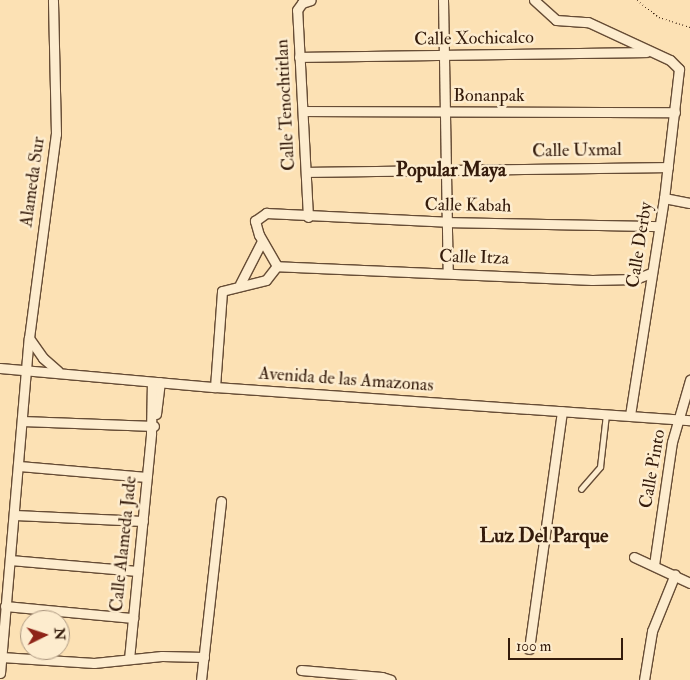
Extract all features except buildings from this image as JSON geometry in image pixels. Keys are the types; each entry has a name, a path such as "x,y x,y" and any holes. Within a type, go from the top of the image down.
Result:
{"street":[{"name":"Alameda Sur","path":"0,673 29,338 56,134 54,0"},
{"name":"Calle Tenochtitlan","path":"308,217 297,10 302,3 311,0"},
{"path":"443,0 448,273"},
{"path":"534,0 556,20 588,22 649,52"},
{"name":"Calle Xochicalco","path":"299,57 649,52"},
{"name":"Calle Derby","path":"630,414 664,198 680,80 675,64 649,52"},
{"name":"Bonanpak","path":"303,111 446,113 675,112"},
{"name":"Calle Uxmal","path":"306,172 668,167"},
{"path":"664,198 690,203"},
{"name":"Calle Kabah","path":"262,241 255,221 260,215 276,213 308,217 447,222 659,226"},
{"path":"215,387 222,291 240,284 266,280 277,266 262,241"},
{"path":"240,284 262,241"},
{"name":"Calle Itza","path":"277,266 592,280 635,279 651,273"},
{"path":"29,338 43,358 58,371"},
{"name":"Avenida de las Amazonas","path":"0,368 27,368 215,387 562,411 606,412 690,420"},
{"name":"Calle Pinto","path":"654,565 672,442 690,380"},
{"name":"Calle Alameda Jade","path":"129,659 156,382"},
{"path":"529,649 562,411"},
{"path":"22,421 152,428"},
{"path":"19,466 147,477"},
{"path":"201,680 221,501"},
{"path":"15,514 143,521"},
{"path":"634,557 675,574 690,583"},
{"path":"10,560 138,571"},
{"path":"644,680 652,631 675,574"},
{"path":"6,606 133,618"},
{"path":"1,657 94,664 129,659 204,657"},
{"path":"301,670 347,677 390,680"}],"lane":[{"path":"581,489 600,467 606,412"}],"path":[{"path":"637,0 659,17 690,28"}],"district":[{"name":"Popular Maya","path":"451,169"},
{"name":"Luz Del Parque","path":"544,535"}]}
